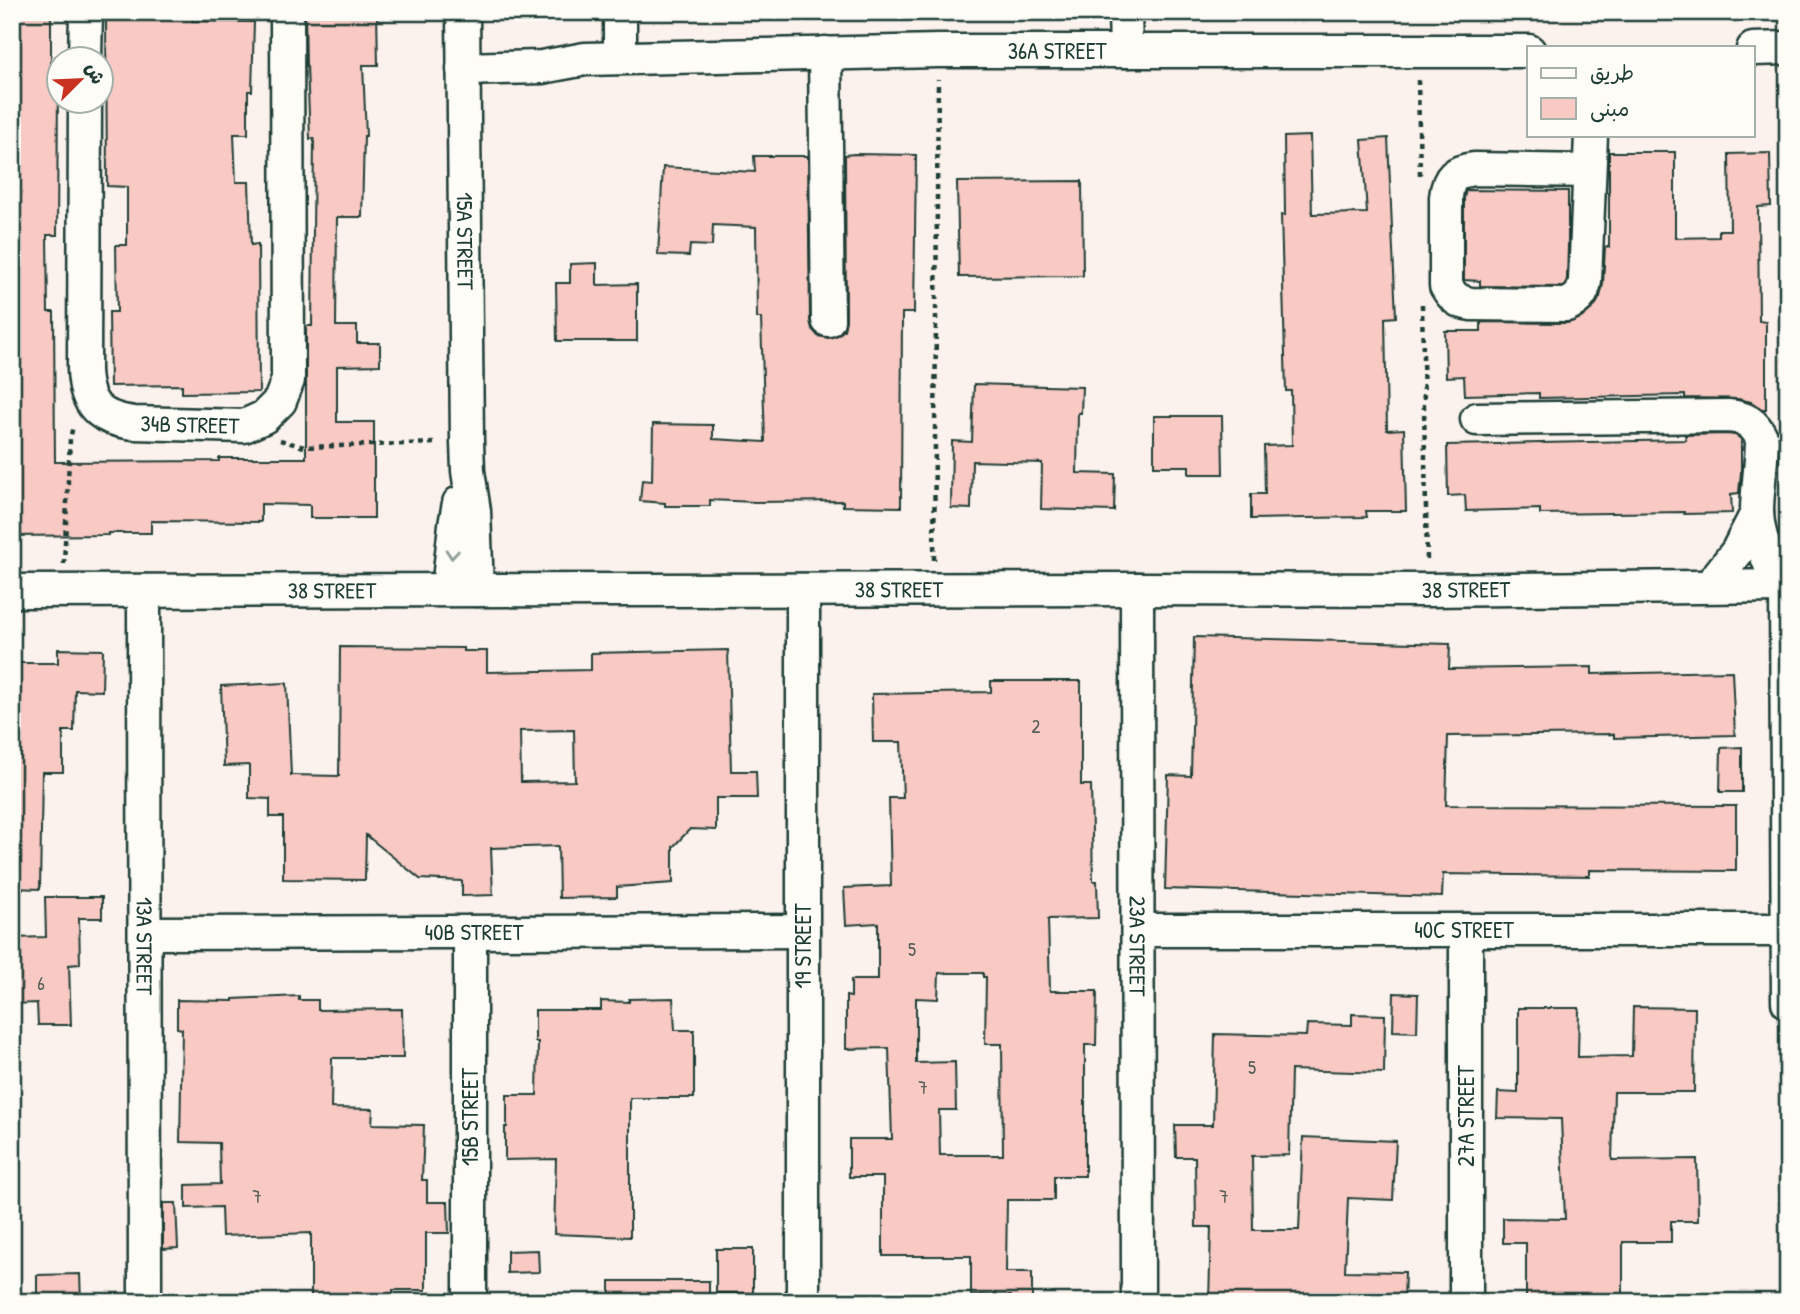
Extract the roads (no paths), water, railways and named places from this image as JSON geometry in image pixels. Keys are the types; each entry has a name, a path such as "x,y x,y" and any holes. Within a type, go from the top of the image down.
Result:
{"street":[{"path":"85,46 86,12"},
{"name":"34B STREET","path":"85,116 84,369 85,385 90,399 101,412 116,421 134,423 244,426 264,417 280,401 288,380 287,12"},
{"name":"15A STREET","path":"463,12 468,456 455,525 463,590"},
{"path":"620,12 620,58"},
{"path":"1125,12 1126,51"},
{"path":"1755,49 1786,48"},
{"name":"36A STREET","path":"463,57 544,50 586,59 938,51 1527,51"},
{"path":"825,53 828,320"},
{"path":"1589,171 1475,169 1464,170 1453,176 1447,186 1446,197 1446,286 1451,296 1460,302 1471,304 1567,305 1577,300 1583,292 1585,281 1591,136"},
{"path":"1477,419 1739,416 1758,429 1762,439 1757,513 1765,551 1784,586 1788,1002"},
{"path":"1710,586 1737,552 1757,513"},
{"name":"38 STREET","path":"12,591 1428,590 1784,586"},
{"name":"23A STREET","path":"1137,589 1138,1302"},
{"name":"19 STREET","path":"803,590 803,1302"},
{"name":"13A STREET","path":"144,591 145,1302"},
{"name":"40C STREET","path":"1138,930 1787,930"},
{"name":"27A STREET","path":"1466,930 1466,1302"},
{"name":"40B STREET","path":"145,933 803,931"},
{"name":"15B STREET","path":"470,932 470,1302"}]}
